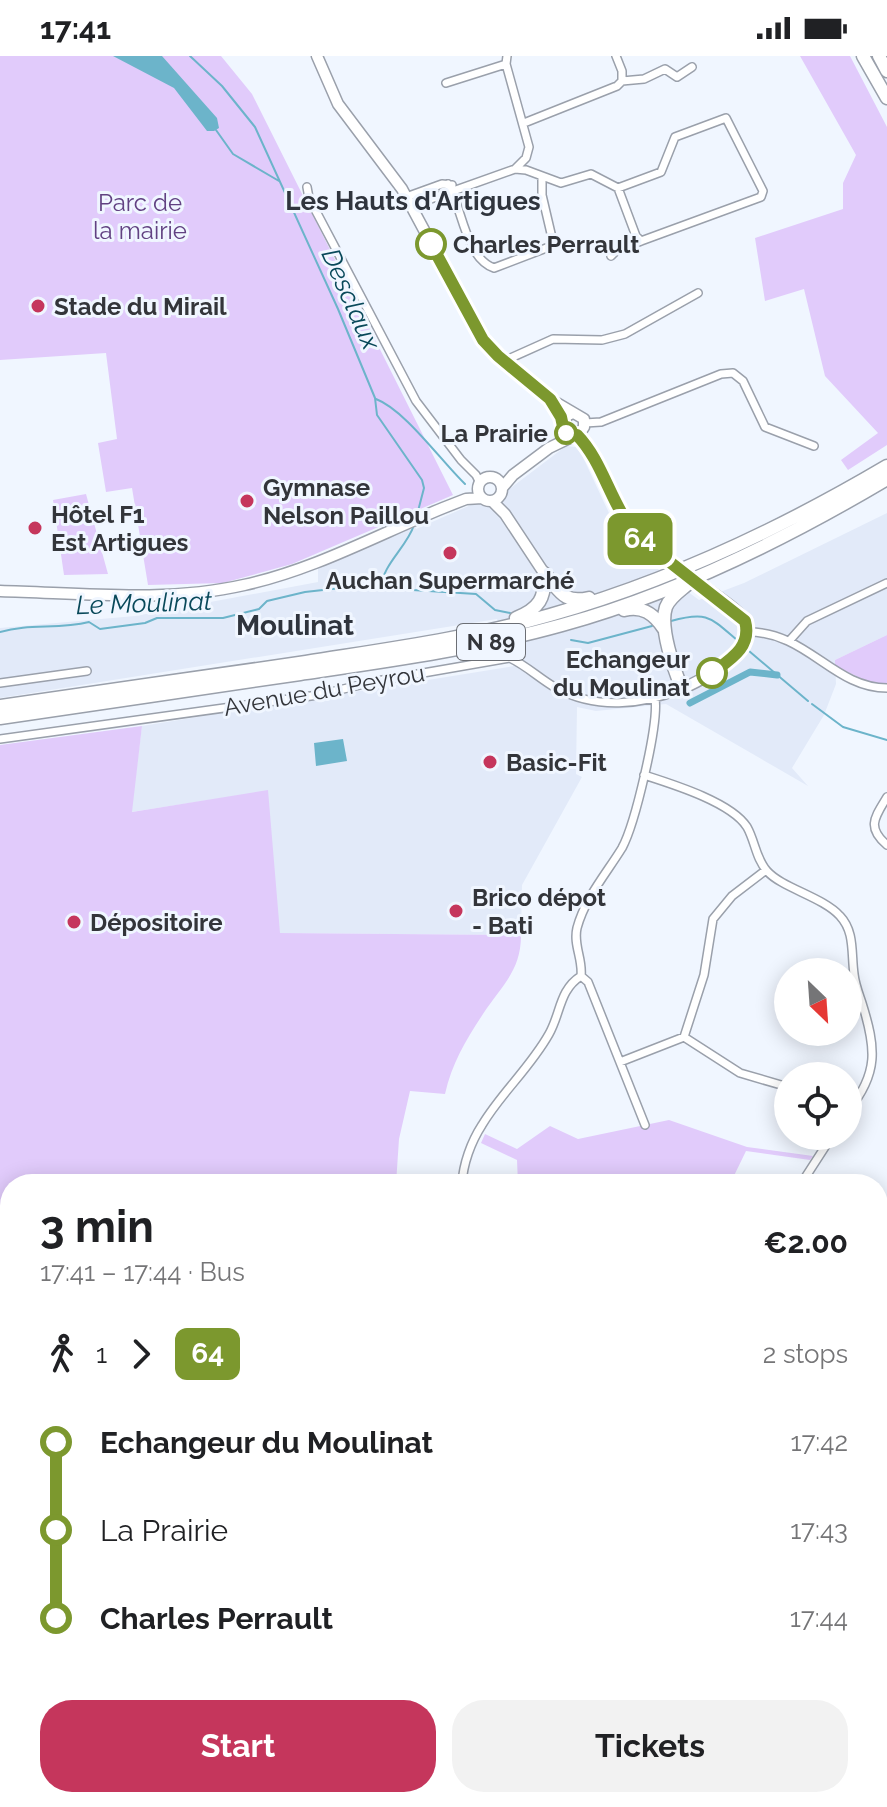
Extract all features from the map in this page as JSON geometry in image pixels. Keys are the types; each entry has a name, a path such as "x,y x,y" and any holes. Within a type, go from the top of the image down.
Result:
{"highway":[{"path":"863,56 887,98"},
{"path":"879,56 887,71"},
{"name":"N 89","path":"0,706 409,646 481,632 591,603 683,568 785,521 887,466"},
{"name":"N 89","path":"0,718 410,658 495,641 588,617 654,594 706,571 798,528 887,479"},
{"path":"544,573 561,594 575,600 665,570 683,568"},
{"path":"682,689 664,629 666,608 670,600 706,571"},
{"path":"481,632 528,613 539,605 545,594 544,573"},
{"path":"495,641 519,640 634,608 647,611 664,629"}],"street":[{"path":"317,56 343,112 408,201 477,331 504,361 550,399 581,416 580,430 587,447 631,529 670,562"},
{"path":"616,56 622,81"},
{"path":"446,83 506,60 529,147 526,158 515,169"},
{"path":"524,123 584,101 622,81 644,79 665,69 677,77 692,67"},
{"path":"618,188 661,172 675,137 726,118 763,191 761,197"},
{"path":"408,201 450,188 461,188 515,169 561,183 591,174 618,188 636,236 641,241"},
{"path":"450,188 471,244 487,265 494,268 549,247 553,242 542,195 542,178"},
{"path":"307,187 309,198 416,401 461,460 488,487 544,573"},
{"path":"611,256 641,241 761,197 771,201"},
{"path":"504,361 553,339 602,340 625,334 698,293"},
{"path":"550,399 566,433 721,374 733,373 743,381 765,427 814,446"},
{"path":"549,448 567,414 573,413"},
{"path":"0,591 161,595 244,585 296,570 466,499 513,475 580,430"},
{"path":"790,640 807,621 887,583"},
{"path":"682,689 729,661 743,646 747,632 745,621 702,585"},
{"path":"747,632 776,634 853,680 887,688"},
{"name":"Avenue du Peyrou","path":"0,739 318,695 377,681 510,658 554,687 592,703 655,698 682,689"},
{"path":"0,683 87,671"},
{"path":"464,1174 481,1126 527,1069 550,1032 567,986 581,976 582,967 575,941 577,926 589,898 623,845 634,821 655,698"},
{"path":"644,775 713,802 739,817 747,827 766,870 833,909 846,924 853,946 854,974 873,1042 874,1056 867,1084 862,1091"},
{"path":"887,797 874,827 878,837 887,845"},
{"path":"684,1037 704,975 713,919 732,896 766,870"},
{"path":"581,976 588,982 645,1125"},
{"path":"620,1062 684,1037"},
{"path":"684,1037 740,1073 774,1083"},
{"path":"807,1174 823,1150"}],"shaded area":[{"path":"566,446 576,447 581,453 623,543 699,600 744,583 887,513 887,635 835,660 836,684 824,715 792,768 808,786 666,704 596,711 577,707 576,774 582,777 522,885 521,935 279,933 267,791 131,812 142,726 514,666 497,619 0,698 0,628 135,616 318,582 318,561 413,520 416,529 512,487"}],"green space":[{"name":"Parc de la mairie","path":"0,56 221,56 252,94 453,495 292,564 223,583 148,585 132,488 106,492 98,443 117,439 106,353 0,360"},
{"path":"800,56 850,56 887,127 887,445 848,470 841,460 878,433 825,376 804,289 765,301 755,238 843,209 843,183 856,155"},
{"path":"86,494 108,574 64,575 53,500"},
{"path":"887,635 887,683 873,684 835,666 835,660"},
{"path":"142,726 132,812 268,790 280,933 521,935 514,968 460,1052 445,1094 410,1091 399,1139 397,1174 0,1174 0,745"},
{"path":"669,1120 747,1147 813,1156 810,1160 746,1151 735,1174 518,1174 517,1160 481,1143 485,1134 517,1149 550,1126 578,1139"}],"water":[{"path":"113,56 162,56 217,118 219,128 207,131 174,88"},
{"path":"343,739 347,761 316,766 314,743"}],"waterway":[{"name":"Desclaux","path":"190,56 222,86 255,127 338,309 375,398 377,415 422,480 424,488 417,515"},
{"path":"216,130 233,154 279,181"},
{"name":"Desclaux","path":"376,399 411,425 465,484"},
{"name":"Desclaux","path":"414,525 390,564 381,588 476,594 495,610 510,613"},
{"name":"Le Moulinat","path":"0,632 89,622 100,629 145,623 157,618 223,618 259,609 267,601 305,592 359,586 381,588"},
{"name":"Desclaux","path":"671,621 707,618 737,640"},
{"name":"Desclaux","path":"571,640 588,643 652,626"},
{"name":"Desclaux","path":"749,651 808,701"},
{"path":"690,703 750,672 777,675"},
{"name":"Desclaux","path":"812,704 843,727 887,740"}],"bus line":[{"name":"64","path":"431,244 477,331 498,356 550,399 561,417 564,431 577,435 587,447 631,529 745,621 747,632 743,646 712,673"}],"place":[{"name":"Charles Perrault","path":"431,244"},
{"name":"Stade du Mirail","path":"38,306"},
{"name":"La Prairie","path":"566,433"},
{"name":"Gymnase Nelson Paillou","path":"247,501"},
{"name":"Hôtel F1 Est Artigues","path":"35,528"},
{"name":"Auchan Supermarché","path":"450,553"},
{"name":"Echangeur du Moulinat","path":"712,673"},
{"name":"Basic-Fit","path":"490,762"},
{"name":"Brico dépot - Bati","path":"456,911"},
{"name":"Dépositoire","path":"74,922"}],"district":[{"name":"Les Hauts d'Artigues","path":"413,201"},
{"name":"Moulinat","path":"295,625"}]}
